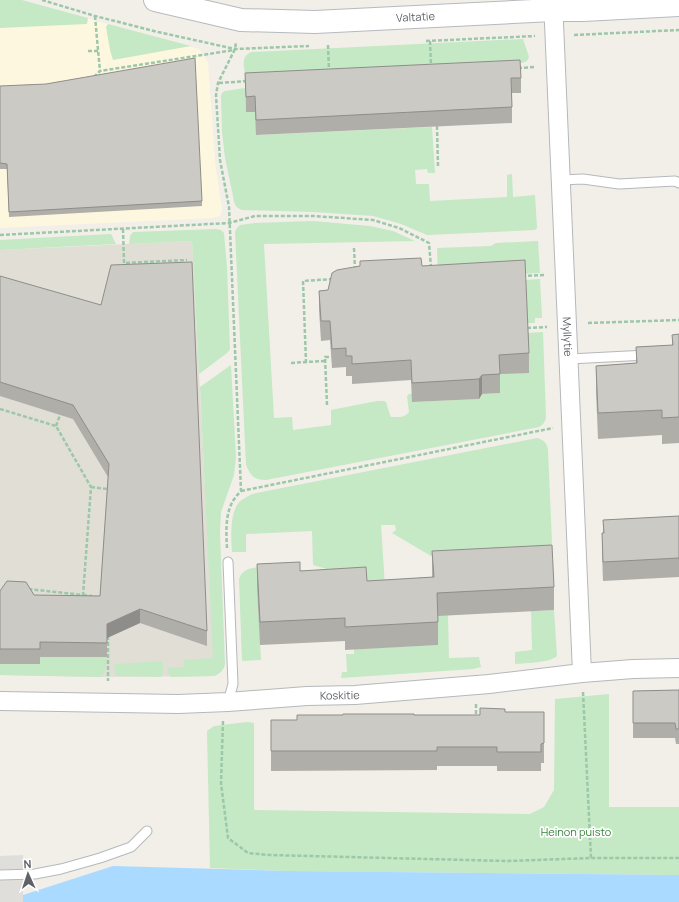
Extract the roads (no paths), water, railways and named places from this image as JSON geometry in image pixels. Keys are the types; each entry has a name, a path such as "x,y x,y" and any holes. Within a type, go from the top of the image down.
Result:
{"street":[{"name":"Valtatie","path":"155,0 241,20 315,22 553,5 590,9 679,5"},
{"name":"Myllytie","path":"553,5 561,180 559,327 569,359 582,673"},
{"name":"Koskitie","path":"0,701 178,704 226,710 307,696 355,695 489,684 582,673 634,669 679,668"}],"lane":[{"path":"561,180 583,179 619,184 675,181 679,183"},
{"path":"569,359 656,354"},
{"path":"226,710 233,684 228,562"},
{"path":"0,875 35,874 94,860 131,847 147,831"}],"water":[{"path":"113,866 287,871 679,875 679,902 23,902 23,895"}],"park label":[{"name":"Heinon puisto","path":"576,832"}]}
